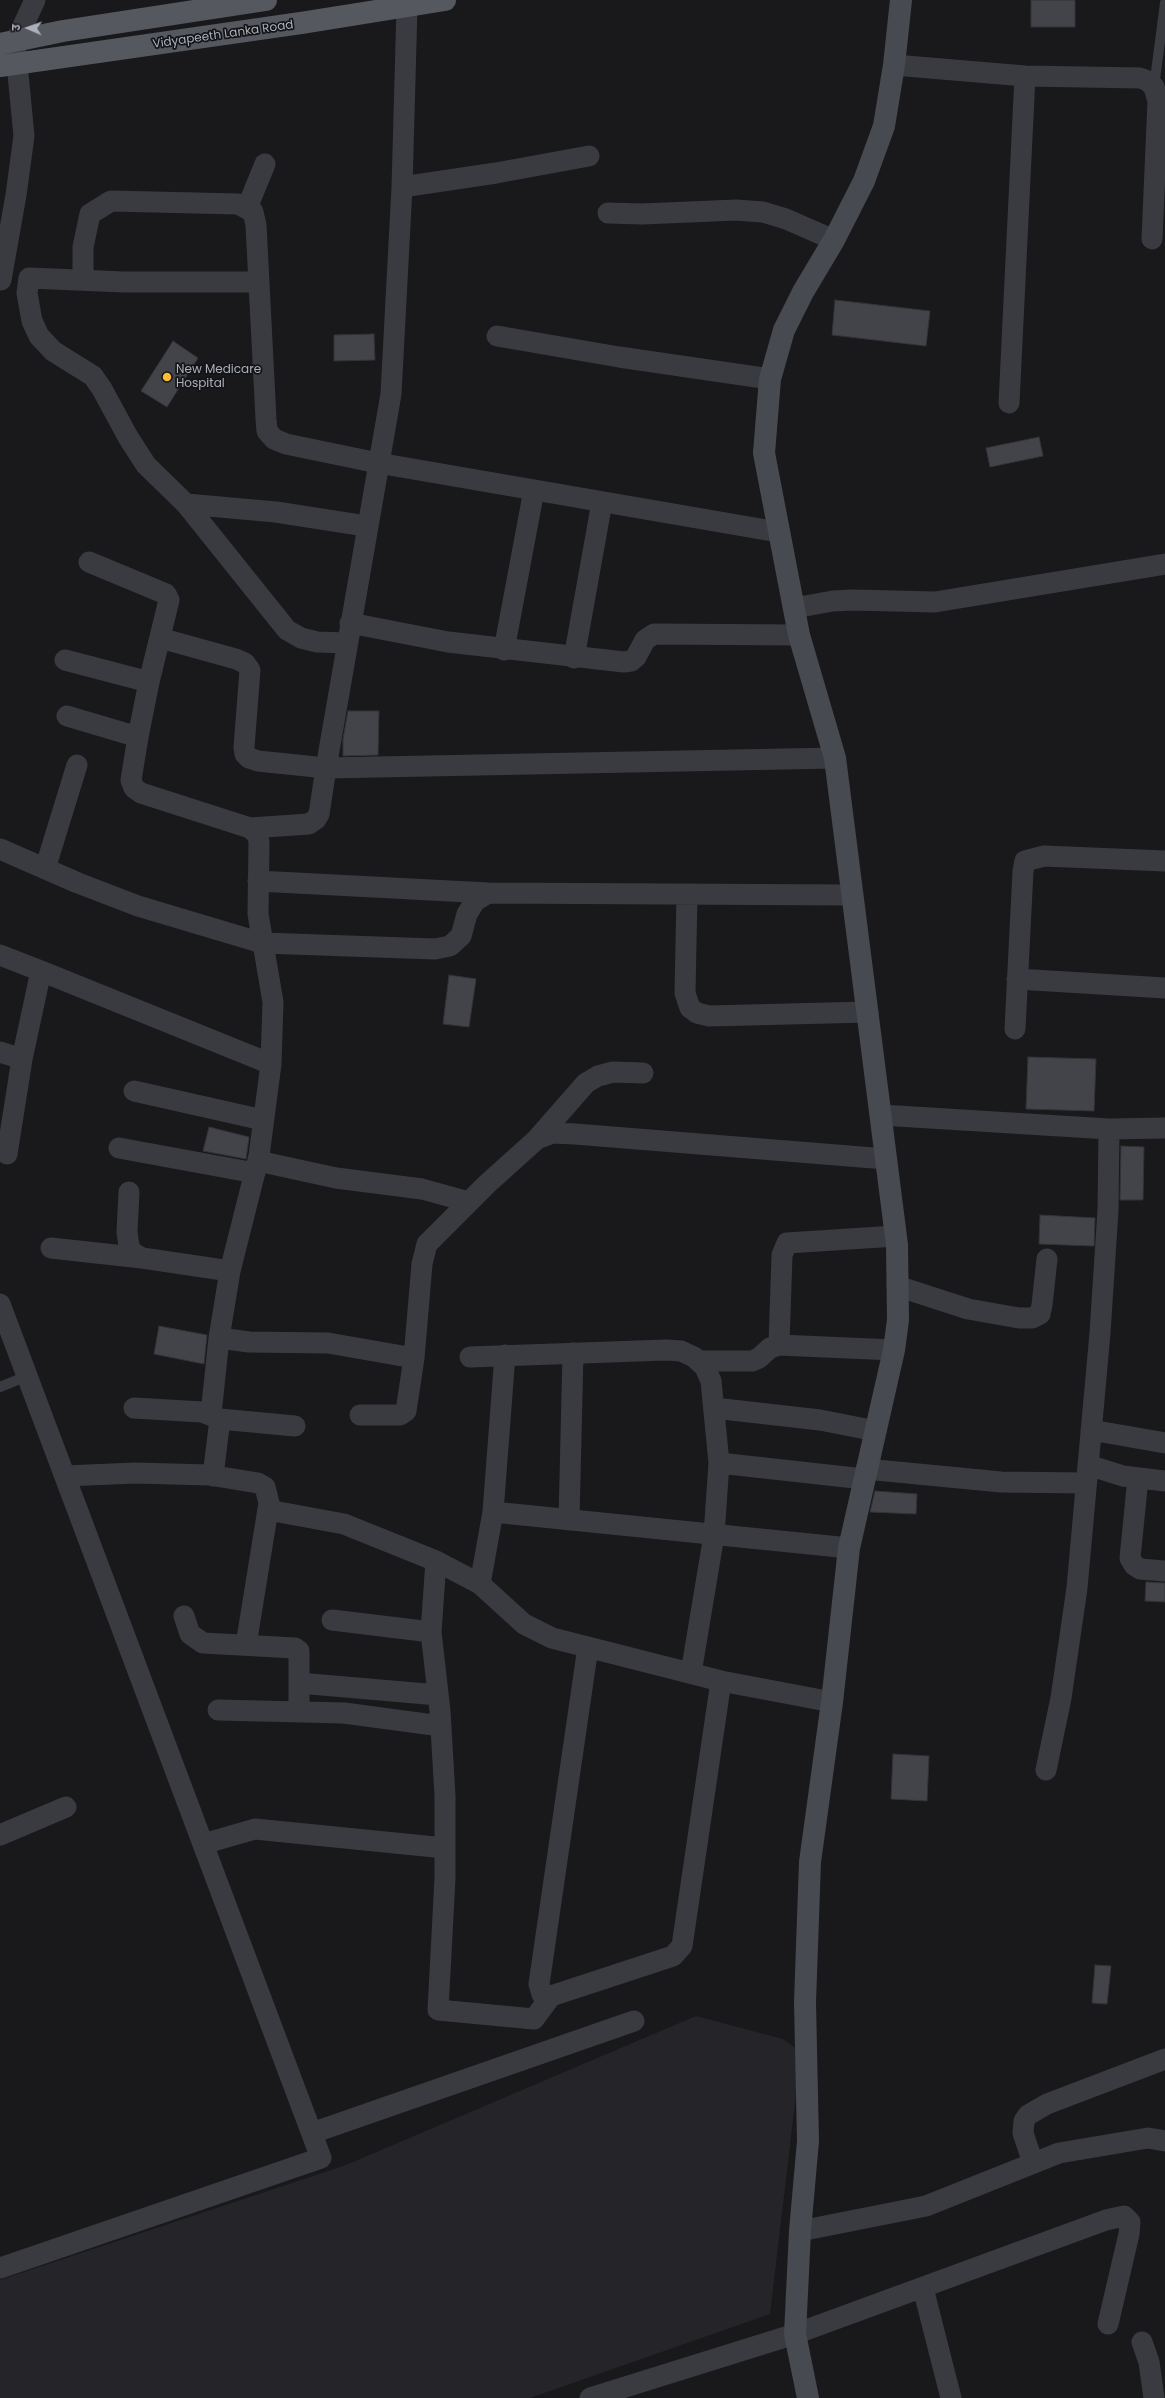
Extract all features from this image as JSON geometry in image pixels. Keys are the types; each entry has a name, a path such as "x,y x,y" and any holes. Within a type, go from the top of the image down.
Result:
{"main road":[{"path":"7,43 63,31 266,0"},
{"name":"Vidyapeeth Lanka Road","path":"9,65 407,7 445,0"}],"street":[{"path":"1,280 16,195 24,136 9,65 7,43 35,0"},
{"path":"808,2398 795,2334 800,2231 808,2141 805,2002 810,1862 832,1702 849,1548 894,1350 898,1320 896,1236 868,1012 851,895 835,758 799,635 764,453 770,379 784,330 802,292 834,240 864,181 884,126 894,65 901,0"},
{"path":"88,562 166,594 169,600 169,606 149,682 138,737 131,780 134,788 141,792 250,828 309,824 316,819 320,814 326,768 366,526 391,394 402,187 407,7"},
{"path":"894,65 1025,76 1140,78 1159,97 1152,239"},
{"path":"1009,403 1025,76"},
{"path":"402,187 589,156"},
{"path":"247,208 265,164"},
{"path":"83,280 83,247 90,214 110,201 238,204 253,212 256,224 267,431 274,439 286,444 378,463 778,532"},
{"path":"608,213 642,214 736,210 763,212 786,218 834,240"},
{"path":"259,282 29,278 27,293 32,321 39,336 53,351 93,376 146,465 186,504 287,630 301,638 317,642 347,643"},
{"path":"497,336 619,357 770,379"},
{"path":"504,650 534,490"},
{"path":"574,658 602,502"},
{"path":"186,504 276,512 366,526"},
{"path":"794,608 846,600 906,603 955,600 1165,564"},
{"path":"350,623 448,642 504,650 574,658 631,661 642,650 645,640 654,634 799,635"},
{"path":"160,638 236,659 245,663 250,670 244,747 245,754 249,758 258,761 326,768 835,758"},
{"path":"65,660 149,682"},
{"path":"67,716 138,737"},
{"path":"45,869 77,765"},
{"path":"213,1476 219,1338 230,1271 256,1167 272,1064 273,1002 258,914 259,843 258,835 250,828"},
{"path":"0,849 45,869 138,906 262,943 435,949 450,946 461,936 467,914 475,901 488,893"},
{"path":"1015,1028 1023,871 1025,860 1044,856 1165,861"},
{"path":"258,881 488,893 851,895"},
{"path":"688,894 685,993 690,1008 697,1013 710,1016 868,1012"},
{"path":"0,955 272,1064"},
{"path":"7,1154 22,1059 41,971"},
{"path":"1017,979 1165,988"},
{"path":"0,1052 22,1059"},
{"path":"360,1415 400,1415 406,1411 414,1358 422,1264 427,1244 469,1202 538,1139 586,1083 598,1076 613,1072 643,1073"},
{"path":"134,1091 263,1120"},
{"path":"881,1115 1109,1129 1165,1128"},
{"path":"1046,1770 1061,1698 1077,1588 1100,1334 1108,1210 1109,1129"},
{"path":"538,1139 553,1133 575,1134 886,1158"},
{"path":"119,1148 422,1189 469,1202"},
{"path":"129,1192 129,1246 132,1252 142,1258"},
{"path":"779,1345 782,1255 787,1243 896,1236"},
{"path":"51,1248 142,1258 230,1271"},
{"path":"897,1286 968,1309 1019,1318 1032,1318 1040,1314 1047,1259"},
{"path":"0,1304 321,2158 0,2268"},
{"path":"219,1338 249,1342 328,1343 414,1358"},
{"path":"698,1361 752,1361 760,1358 770,1348 779,1345 894,1350"},
{"path":"470,1357 573,1352 666,1350 681,1351 705,1367 711,1381 718,1463 714,1535 691,1673"},
{"path":"569,1520 573,1352"},
{"path":"480,1584 493,1512 505,1355"},
{"path":"134,1408 296,1426"},
{"path":"714,1408 820,1420 876,1431"},
{"path":"1091,1430 1165,1443"},
{"path":"718,1463 1001,1482 1087,1474 1165,1481"},
{"path":"65,1476 135,1473 213,1476 258,1483 265,1487 268,1494 268,1510 246,1645"},
{"path":"1138,1478 1130,1558 1134,1565 1140,1569 1165,1571"},
{"path":"268,1510 344,1524 436,1561 480,1584 524,1624 552,1638 721,1681 832,1702"},
{"path":"493,1512 849,1548"},
{"path":"436,1561 431,1632 441,1726 445,1796 445,1848 438,2010 534,2019 551,1996"},
{"path":"184,1616 190,1634 203,1643 295,1648 299,1651 299,1712"},
{"path":"332,1620 431,1632"},
{"path":"588,1647 539,1984 542,1994 551,1996 673,1956 682,1946 686,1929 721,1681"},
{"path":"298,1683 438,1695"},
{"path":"218,1710 344,1713 441,1726"},
{"path":"0,1835 66,1807"},
{"path":"203,1844 256,1829 445,1848"},
{"path":"312,2133 634,2021"},
{"path":"1033,2163 1023,2133 1024,2121 1028,2115 1047,2104 1165,2059"},
{"path":"800,2231 926,2206 1059,2153 1148,2138 1165,2141"},
{"path":"590,2398 795,2334 1106,2220 1124,2216 1130,2222 1129,2234 1108,2324"},
{"path":"923,2288 951,2398"},
{"path":"1142,2342 1149,2362 1154,2398"}],"lane":[{"path":"1159,97 1165,3"},
{"path":"0,1387 27,1376"}],"shaded area":[{"path":"696,2016 783,2039 801,2052 770,2314 530,2398 0,2398 0,2280 346,2165"}],"building":[{"path":"1031,0 1075,0 1075,27 1031,27"},
{"path":"835,300 930,311 926,346 832,335"},
{"path":"374,334 375,360 334,361 334,335"},
{"path":"173,341 198,358 167,407 141,391"},
{"path":"1039,437 1043,456 990,467 986,448"},
{"path":"348,711 379,711 378,755 343,756 343,739"},
{"path":"449,975 476,979 469,1027 443,1024"},
{"path":"1028,1057 1096,1059 1094,1111 1026,1109"},
{"path":"209,1127 249,1137 246,1159 203,1151"},
{"path":"1121,1146 1144,1147 1143,1200 1120,1200"},
{"path":"1040,1215 1095,1218 1094,1246 1039,1244"},
{"path":"159,1326 207,1335 204,1364 154,1354"},
{"path":"875,1491 917,1494 916,1514 870,1512"},
{"path":"1146,1582 1165,1583 1165,1602 1145,1601"},
{"path":"893,1754 929,1756 927,1801 891,1799"},
{"path":"1095,1965 1111,1966 1107,2004 1092,2003"}],"place":[{"name":"New Medicare Hospital","path":"167,377"}]}
